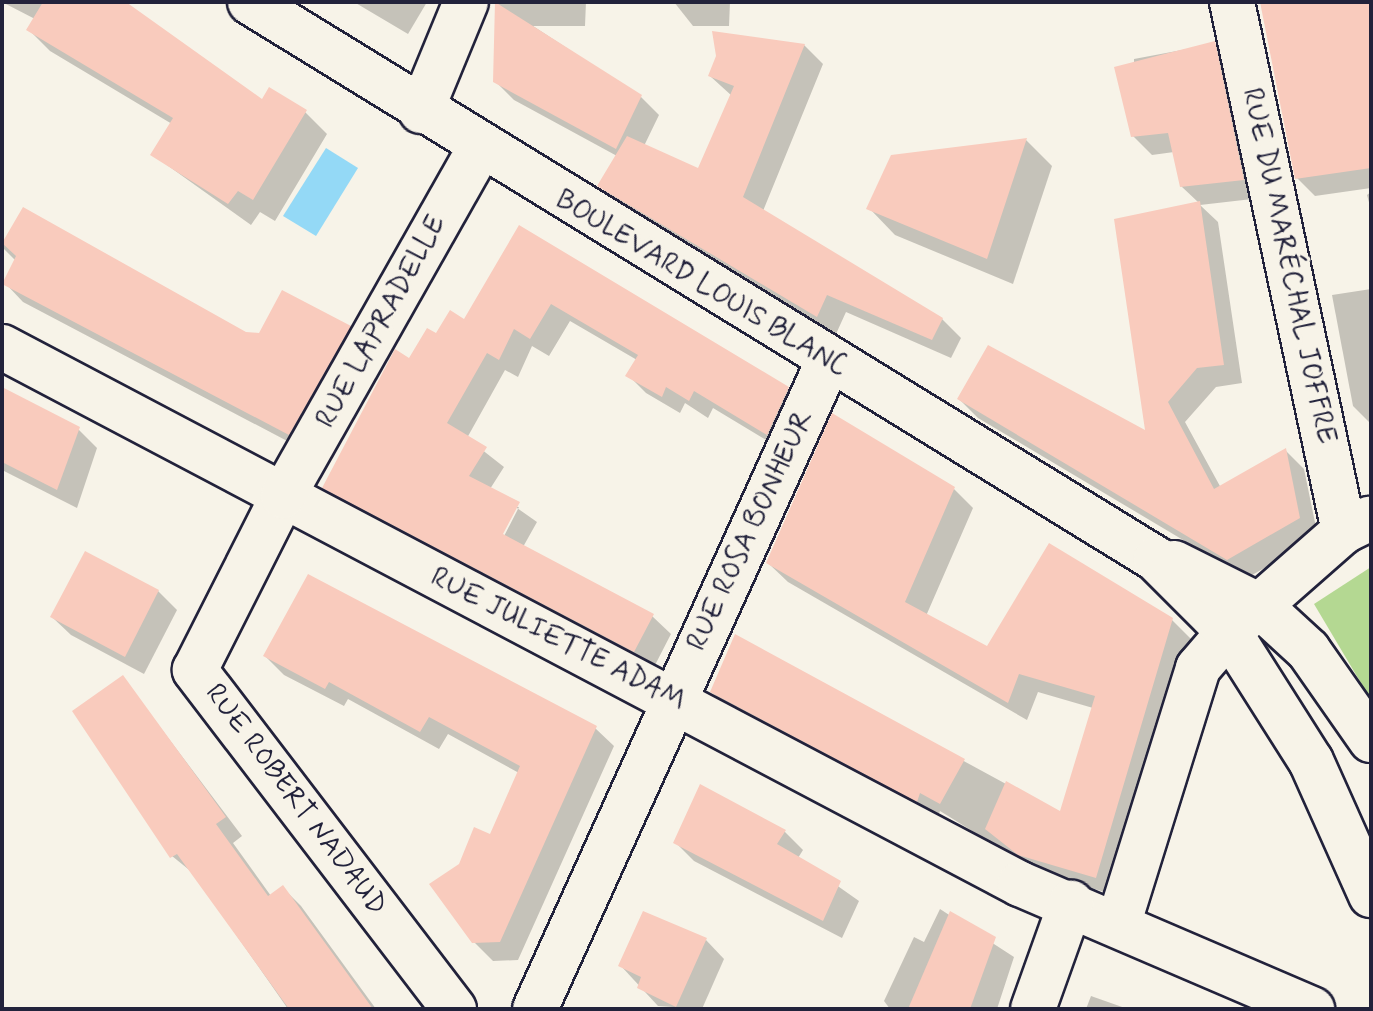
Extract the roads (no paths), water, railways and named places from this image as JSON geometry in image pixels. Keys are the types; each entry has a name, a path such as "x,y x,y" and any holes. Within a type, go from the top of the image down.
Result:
{"street":[{"name":"BOULEVARD LOUIS BLANC","path":"250,2 828,362 1156,559 1244,619 1308,650 1369,736"},
{"path":"421,111 466,2"},
{"name":"RUE DU MARÉCHAL JOFFRE","path":"1232,2 1358,525"},
{"name":"RUE LAPRADELLE","path":"283,496 480,148"},
{"name":"RUE JULIETTE ADAM","path":"2,347 1020,884 1119,922 1312,1009"},
{"name":"RUE ROSA BONHEUR","path":"535,1009 828,362"},
{"name":"RUE ROBERT NADAUD","path":"283,496 195,670 454,1009"},
{"path":"1119,922 1198,668 1244,619 1358,525"},
{"name":"BOULEVARD LOUIS BLANC","path":"1244,619 1361,861 1371,895"},
{"path":"1033,1009 1071,903"}],"water":[{"path":"326,148 358,168 316,236 283,216"}]}
